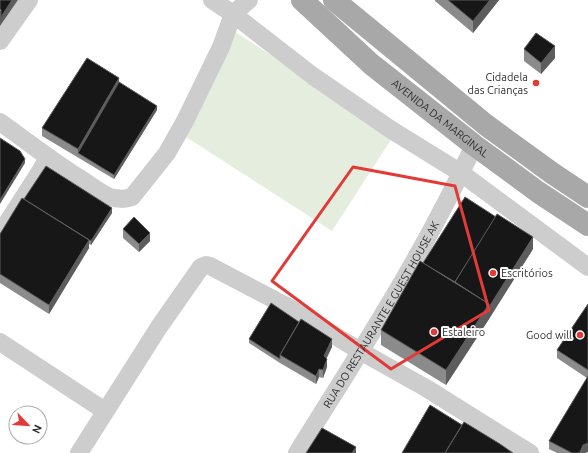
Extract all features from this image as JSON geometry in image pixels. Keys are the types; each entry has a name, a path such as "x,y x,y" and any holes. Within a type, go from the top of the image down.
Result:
{"main road":[{"name":"AVENIDA DA MARGINAL","path":"302,0 371,64 474,145 538,192 588,225"},
{"name":"AVENIDA DA MARGINAL","path":"334,0 486,125 588,197"}],"street":[{"path":"0,41 29,0"},
{"path":"212,0 233,14 320,81 390,129 461,173 588,267"},
{"path":"0,122 62,167 102,193 125,199 132,197 167,153 185,121 221,47 233,14 249,0"},
{"name":"RUA DO RESTAURANTE E GUEST HOUSE AK","path":"297,453 414,262 461,173 474,145"},
{"path":"0,234 48,157"},
{"path":"79,453 159,327 201,268 206,265 288,307 448,402 530,453"},
{"path":"0,342 105,411"}],"highlighted area":[{"path":"353,167 455,186 489,310 391,369 272,281"}],"shaded area":[{"path":"234,31 394,135 332,231 172,128"}],"building":[{"path":"0,0 12,0 1,17 0,9"},
{"path":"448,0 490,0 473,21"},
{"path":"536,33 555,46 541,63 524,49"},
{"path":"87,58 119,78 78,149 42,128"},
{"path":"119,82 157,106 114,175 78,153"},
{"path":"0,138 20,151 25,159 0,200"},
{"path":"46,166 112,208 91,241 24,199"},
{"path":"465,197 496,217 455,282 423,263"},
{"path":"22,198 89,240 49,305 0,274 0,234"},
{"name":"Escritórios","path":"497,214 533,237 489,307 489,304 455,282"},
{"path":"134,217 150,233 139,244 123,229"},
{"name":"Estaleiro","path":"420,261 489,304 446,370 381,330"},
{"path":"271,303 299,322 280,355 280,359 249,339"},
{"name":"Good will","path":"588,304 588,370 557,350"},
{"path":"301,319 332,339 324,356 327,359 323,370 319,369 316,376 280,355"},
{"path":"588,376 588,443 583,445 580,452 572,453 549,441"},
{"path":"430,405 462,425 445,453 402,453"},
{"path":"464,422 500,444 513,453 445,453"},
{"path":"322,428 356,447 352,453 306,453"}],"place":[{"name":"Cidadela das Crianças","path":"536,83"},
{"name":"Escritórios","path":"493,273"},
{"name":"Estaleiro","path":"434,332"},
{"name":"Good will","path":"580,335"}]}
